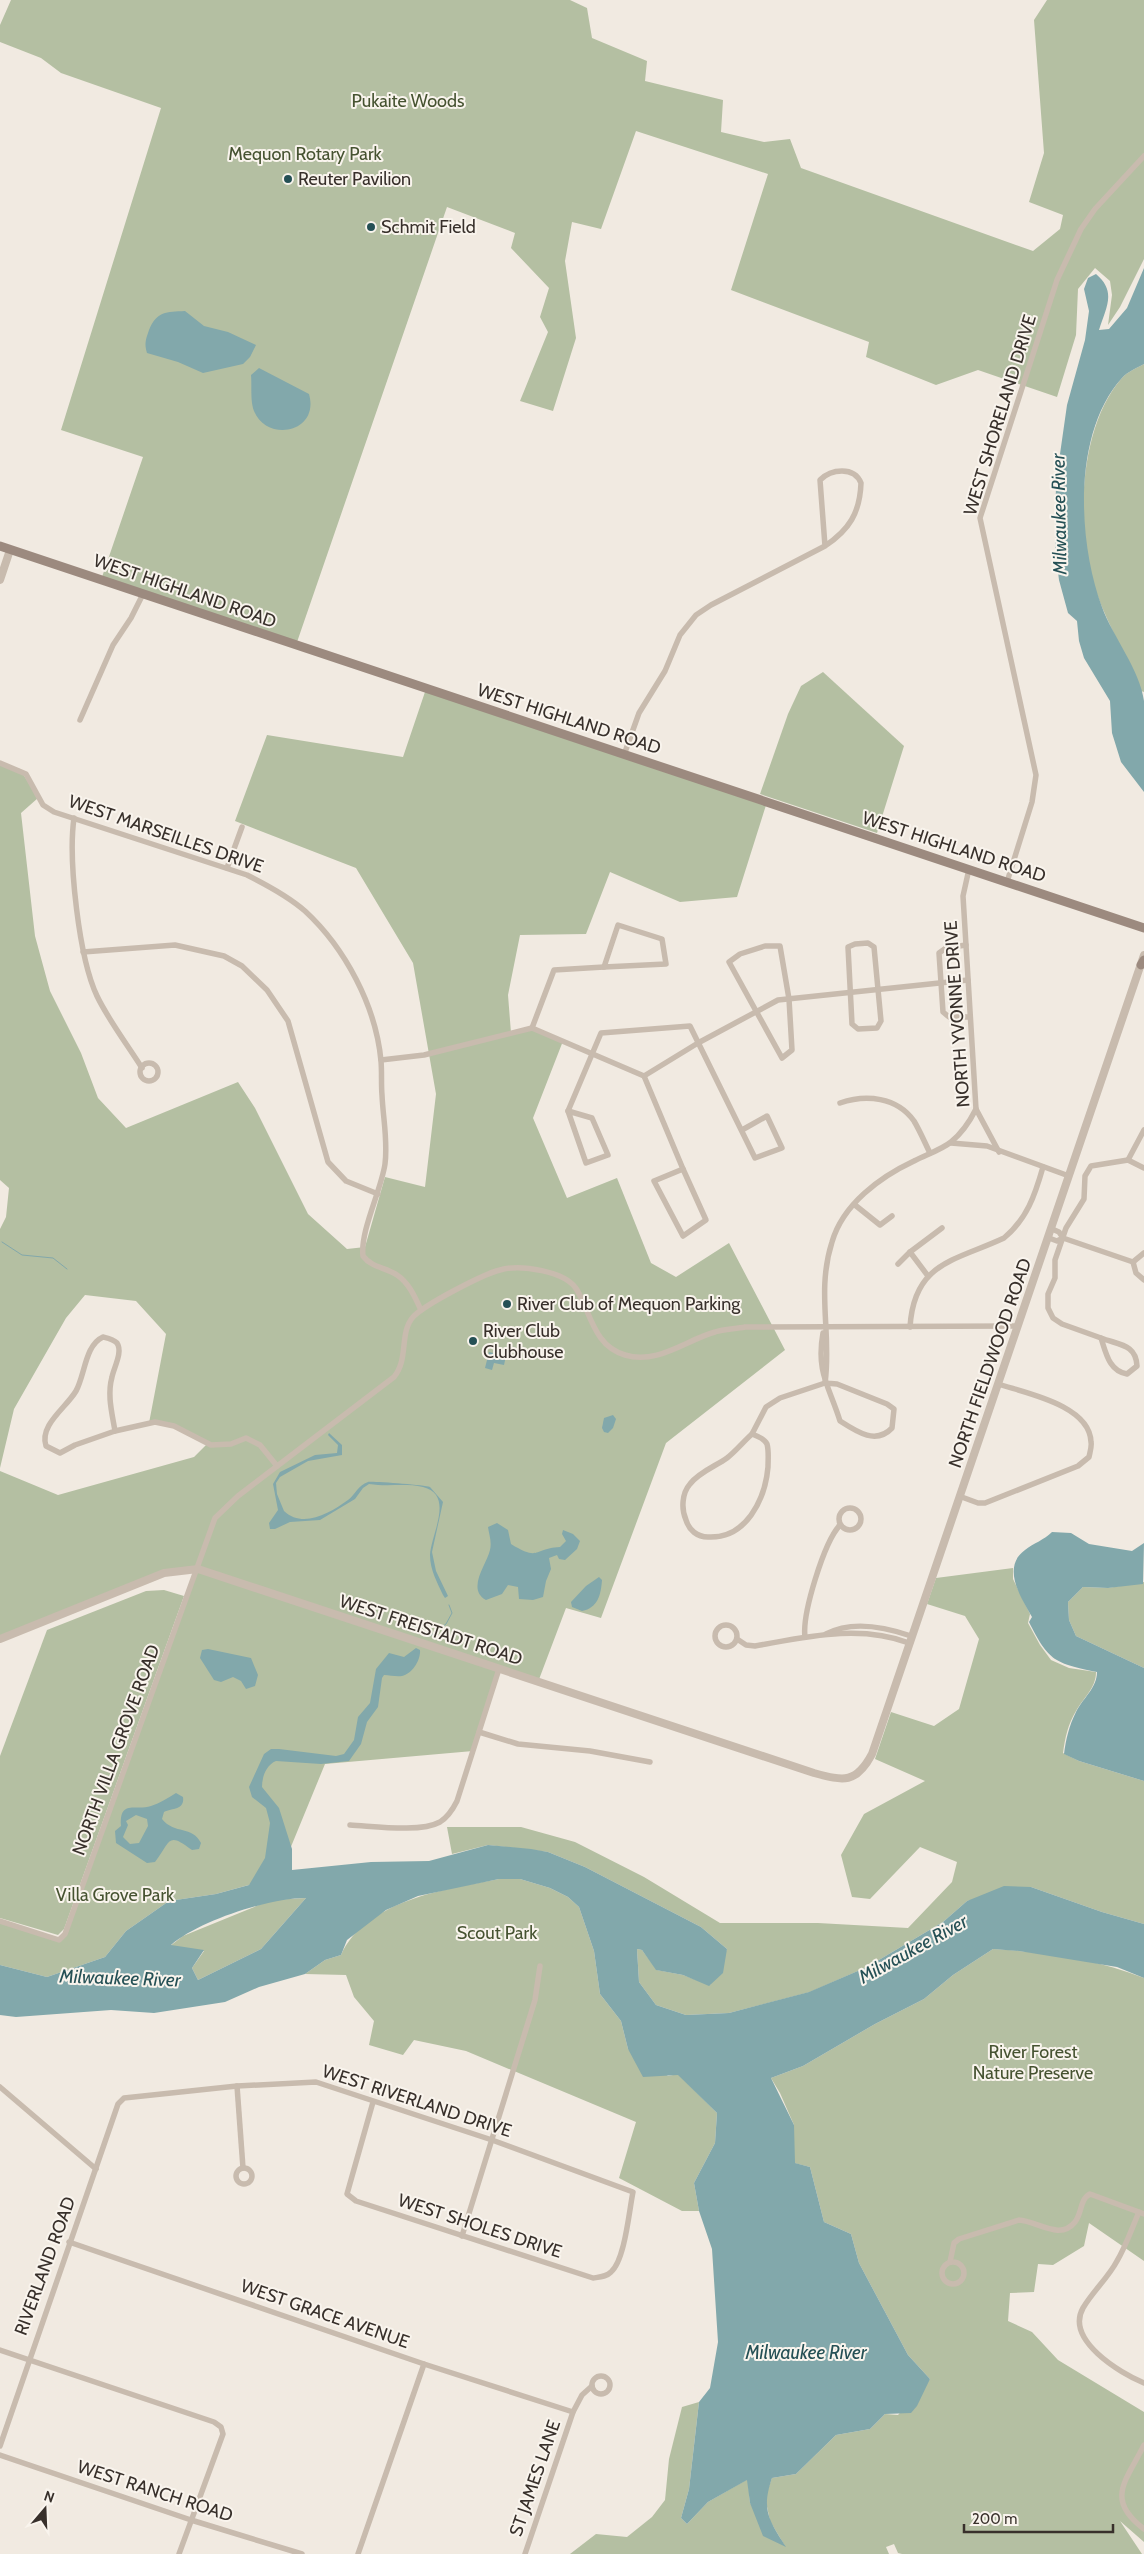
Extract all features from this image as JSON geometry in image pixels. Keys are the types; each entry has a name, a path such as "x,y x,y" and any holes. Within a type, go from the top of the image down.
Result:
{"main road":[{"name":"WEST HIGHLAND ROAD","path":"0,546 1144,928"}],"street":[{"name":"WEST SHORELAND DRIVE","path":"1007,882 1034,795 1036,775 981,534 980,518 1058,280 1072,245 1095,209 1144,156"},
{"path":"624,754 639,713 665,671 680,635 696,616 825,546 842,534 852,519 861,495 861,483 852,473 841,470 827,474 820,480 825,546"},
{"path":"0,580 10,550"},
{"path":"80,720 113,645 131,618 143,594"},
{"name":"WEST MARSEILLES DRIVE","path":"0,763 26,774 42,805 54,812 227,868 274,888 304,910 326,934 347,963 361,991 372,1021 381,1060 386,1154 378,1194 365,1236 363,1256 373,1265 402,1279 412,1291 421,1310"},
{"path":"74,818 72,845 83,952 97,995 142,1068"},
{"path":"227,868 242,827"},
{"name":"NORTH YVONNE DRIVE","path":"969,869 964,887 976,1109 1000,1152"},
{"path":"532,1028 554,970 666,964 662,939 618,925 604,967"},
{"path":"868,943 874,947 878,989 882,1021 877,1028 854,1027 848,947 855,944 868,943"},
{"path":"83,952 175,945 224,956 242,966 267,990 288,1021 328,1162 346,1181 378,1194"},
{"path":"966,945 940,950 941,983 946,1016 970,1017"},
{"path":"780,946 789,999 792,1050 782,1058 729,962 753,949 780,946"},
{"name":"NORTH FIELDWOOD ROAD","path":"855,1776 863,1770 872,1754 1144,955"},
{"path":"644,1076 769,1003 789,999 968,980"},
{"path":"568,1111 592,1118 608,1155 586,1163 568,1111 601,1033 690,1026 755,1158 782,1148 768,1116 742,1130"},
{"path":"381,1060 424,1055 532,1028 644,1076 706,1220 683,1236 654,1181 683,1169"},
{"path":"840,1103 856,1098 878,1098 892,1103 914,1120 930,1153"},
{"path":"752,1434 762,1438 767,1445 769,1456 765,1487 760,1500 752,1514 734,1532 722,1537 703,1537 689,1528 685,1518 684,1496 690,1483 727,1458 752,1434 766,1408 773,1403 798,1391 825,1383 837,1384 887,1404 894,1409 892,1428 882,1436 874,1437 840,1421 825,1383 827,1358 823,1291 826,1265 832,1240 854,1205 880,1180 951,1143 969,1123 976,1109"},
{"path":"1128,1160 1144,1130"},
{"path":"951,1143 986,1146 1070,1176"},
{"path":"1101,1338 1108,1358 1115,1370 1126,1374 1137,1366 1136,1355 1132,1349 1062,1324 1053,1318 1048,1308 1048,1294 1055,1278 1055,1260 1070,1220 1084,1199 1085,1176 1091,1166 1128,1160 1144,1168"},
{"path":"910,1327 914,1297 928,1276 936,1267 1004,1238 1014,1230 1030,1206 1043,1167"},
{"path":"854,1205 880,1225 892,1216"},
{"path":"898,1264 910,1252 942,1228"},
{"path":"1052,1229 1059,1232 1063,1238"},
{"path":"1049,1238 1057,1240 1063,1238 1133,1262"},
{"path":"910,1252 928,1276"},
{"path":"1133,1262 1144,1253"},
{"path":"1133,1262 1136,1273 1144,1280"},
{"path":"421,1310 497,1271 514,1267 541,1271 566,1279 577,1290 600,1338 610,1348 624,1355 639,1358 652,1356 715,1332 745,1327 1018,1326"},
{"name":"NORTH VILLA GROVE ROAD","path":"0,1921 59,1940 65,1934 218,1513 394,1377 403,1361 408,1325 421,1310"},
{"path":"115,1431 109,1398 112,1377 119,1353 117,1344 112,1339 103,1337 96,1340 82,1380 74,1396 45,1430 43,1438 46,1446 60,1453 75,1445 115,1431 155,1422 174,1426 211,1445 230,1444 246,1438 260,1445 277,1466"},
{"path":"960,1496 978,1503 985,1502 1078,1466 1089,1457 1092,1440 1088,1429 1078,1416 1064,1406 998,1384"},
{"path":"851,1507 858,1511 861,1518 857,1528 850,1530 840,1525 838,1518 841,1511 851,1507"},
{"path":"805,1637 804,1622 807,1609 831,1538 840,1525"},
{"name":"WEST FREISTADT ROAD","path":"0,1639 164,1573 198,1569 814,1773 835,1779 846,1779 855,1776"},
{"path":"737,1639 746,1645 755,1646 826,1634 835,1629 887,1632 910,1640"},
{"path":"350,1825 395,1827 438,1823 446,1817 457,1801 499,1669"},
{"path":"479,1732 518,1744 590,1751 650,1762"},
{"path":"462,2236 535,2000 540,1966"},
{"name":"WEST RIVERLAND DRIVE","path":"124,2098 237,2086 316,2082 492,2140 633,2192 620,2260 613,2271 605,2276"},
{"path":"237,2086 243,2168"},
{"path":"0,2087 96,2169"},
{"name":"RIVERLAND ROAD","path":"0,2446 28,2359 118,2104 124,2098"},
{"name":"WEST SHOLES DRIVE","path":"373,2102 348,2194 356,2201 593,2278 605,2276"},
{"path":"950,2262 958,2262 964,2271 963,2278 954,2284 947,2282 942,2277 944,2266 950,2262 954,2243 959,2239 1019,2220 1059,2231 1068,2228 1078,2216 1086,2196 1093,2194 1142,2213 1116,2262 1083,2309 1079,2322 1081,2333 1100,2356 1126,2374 1144,2383"},
{"name":"WEST GRACE AVENUE","path":"69,2242 424,2364 573,2412"},
{"path":"0,2350 214,2422 221,2427 223,2434 179,2554"},
{"path":"358,2554 424,2364"},
{"name":"ST JAMES LANE","path":"524,2554 573,2412 582,2395 592,2386"},
{"path":"1144,2444 1122,2486 1123,2506 1127,2515 1144,2529"},
{"name":"WEST RANCH ROAD","path":"0,2455 191,2520 302,2554"}],"green space":[{"path":"11,0 570,0 587,8 592,38 647,61 645,81 723,100 721,132 764,142 790,139 801,168 1033,251 1060,229 1063,215 1029,202 1044,153 1034,20 1047,0 1144,0 1144,259 1120,307 1108,325 1112,295 1110,281 1095,268 1078,289 1076,335 1057,397 978,370 936,385 866,357 869,342 731,290 768,174 636,131 601,229 572,222 565,261 576,338 553,411 520,401 548,332 540,317 549,288 511,248 515,233 447,207 296,645 101,580 143,457 61,430 161,108 61,73 41,58 0,42 0,25"},
{"path":"1144,364 1144,692 1141,691 1108,622 1092,579 1087,556 1083,503 1085,475 1097,421 1108,398 1122,378"},
{"path":"823,672 904,746 877,833 760,794 788,714 801,686"},
{"name":"Villa Grove Park","path":"426,689 767,802 737,897 680,902 610,872 586,934 520,935 508,995 511,1033 532,1028 563,1041 533,1118 567,1198 617,1178 651,1263 676,1277 729,1243 785,1350 666,1443 601,1618 566,1608 538,1682 499,1669 473,1751 325,1764 281,1871 256,1883 216,1894 169,1901 126,1931 105,1957 47,1977 0,1965 0,1921 59,1940 65,1934 198,1570 180,1570 0,1639 0,1471 58,1495 194,1457 207,1444 174,1426 149,1423 166,1334 136,1301 85,1295 66,1318 14,1409 0,1468 0,1229 6,1217 9,1188 0,1180 0,763 20,769 38,798 21,813 35,936 50,991 81,1053 98,1098 126,1128 238,1082 255,1108 308,1214 347,1249 365,1247 385,1177 425,1187 436,1094 413,963 356,868 235,821 267,735 403,757"},
{"path":"1013,1568 1013,1579 1030,1614 1028,1623 1051,1660 1069,1668 1096,1672 1092,1688 1071,1721 1063,1753 1079,1761 1144,1781 1144,1924 1102,1912 1031,1887 967,1901 943,1922 867,1967 810,1992 729,2013 686,2015 656,2005 639,1982 637,1949 642,1950 657,1970 683,1975 710,1985 727,1949 701,1927 585,1867 548,1852 488,1845 452,1854 447,1827 521,1827 575,1842 644,1877 720,1923 818,1923 908,1928 952,1882 957,1862 920,1847 870,1899 852,1897 841,1855 864,1814 925,1781 875,1759 891,1712 934,1726 959,1709 979,1639 965,1616 927,1604 936,1578"},
{"path":"1144,1582 1144,1668 1076,1636 1069,1620 1068,1602 1083,1587 1108,1588"},
{"path":"164,1590 184,1596 64,1929 58,1935 0,1918 0,1756 47,1630 146,1591"},
{"name":"Scout Park","path":"499,1879 520,1879 550,1888 568,1897 579,1907 594,1951 600,1994 621,2021 628,2049 668,2076 678,2074 717,2113 715,2143 694,2183 699,2211 682,2211 619,2178 636,2122 466,2051 414,2040 403,2055 369,2045 374,2021 354,1997 346,1975 305,1974 325,1960 341,1955 353,1936 369,1921 388,1909 432,1893"},
{"path":"306,1898 261,1949 198,1980 192,1968 204,1951 170,1946 183,1936 271,1900"},
{"name":"River Forest Nature Preserve","path":"993,1949 1070,1957 1126,1971 1144,1978 1144,2261 1089,2223 1084,2246 1053,2265 1038,2264 1034,2292 1010,2293 1008,2321 1032,2332 1058,2360 1144,2412 1144,2542 1120,2521 1142,2554 902,2554 898,2553 894,2544 886,2547 889,2554 570,2554 596,2534 627,2537 652,2517 665,2500 669,2459 682,2407 699,2402 689,2489 681,2518 687,2524 708,2502 748,2479 750,2503 785,2546 770,2521 765,2497 772,2478 796,2474 836,2435 870,2429 885,2414 898,2415 930,2379 908,2355 859,2263 851,2234 824,2222 810,2167 794,2163 794,2125 771,2078 803,2066 875,2024 924,1999 953,1975"}],"water":[{"name":"Milwaukee River","path":"1144,268 1144,364 1124,376 1106,401 1094,428 1087,458 1084,489 1088,552 1094,581 1102,607 1137,677 1144,701 1144,792 1121,762 1112,733 1110,701 1084,658 1079,641 1077,621 1068,613 1059,580 1055,548 1056,482 1067,405 1085,340 1089,311 1084,289 1088,278 1096,274 1106,287 1108,294 1107,307 1099,330 1109,329 1127,308"},
{"path":"185,311 204,326 228,332 256,345 250,357 243,364 203,373 178,362 147,353 146,339 155,319 167,312"},
{"path":"259,368 309,394 310,407 307,418 300,425 280,430 270,427 261,421 254,411 251,393 251,375"},
{"path":"489,1352 506,1356 504,1365 494,1363 492,1370 485,1368"},
{"path":"613,1415 616,1419 613,1428 608,1433 604,1432 602,1428 604,1418"},
{"path":"329,1433 342,1445 342,1455 308,1461 280,1477 276,1483 277,1494 284,1511 299,1519 308,1519 325,1514 341,1505 362,1485 368,1482 430,1487 443,1502 432,1552 436,1571 448,1596 445,1598 443,1595 434,1576 430,1560 431,1546 440,1506 438,1498 433,1491 423,1487 369,1484 363,1488 355,1499 320,1520 290,1522 275,1529 270,1529 269,1523 278,1510 273,1484 280,1472 315,1455 337,1453 338,1445 328,1435"},
{"path":"497,1523 508,1530 511,1544 527,1552 537,1553 560,1547 566,1541 562,1534 563,1530 573,1534 580,1541 577,1549 565,1560 559,1559 557,1555 549,1558 551,1569 546,1581 543,1597 533,1600 519,1599 518,1587 508,1585 502,1594 486,1600 480,1595 478,1590 479,1576 491,1547 488,1527"},
{"path":"1052,1532 1071,1533 1089,1544 1132,1551 1144,1543 1143,1584 1108,1588 1083,1587 1068,1602 1069,1620 1076,1636 1144,1668 1144,1781 1079,1761 1064,1754 1071,1722 1095,1683 1097,1672 1062,1663 1048,1653 1029,1622 1032,1617 1015,1583 1014,1574 1014,1565 1018,1557"},
{"path":"599,1577 602,1580 602,1585 595,1604 582,1611 572,1607 571,1602 586,1586"},
{"name":"Milwaukee River","path":"416,1648 420,1650 417,1662 406,1675 384,1675 382,1678 378,1707 367,1722 361,1744 349,1761 321,1764 276,1761 265,1772 262,1787 279,1808 292,1849 292,1870 371,1862 429,1861 488,1845 548,1852 585,1867 701,1927 727,1949 723,1973 709,1986 683,1975 656,1970 642,1950 637,1949 639,1982 656,2005 686,2015 729,2013 809,1992 867,1967 943,1922 967,1901 1004,1886 1031,1887 1102,1912 1144,1924 1144,1978 1117,1967 1019,1951 993,1949 953,1975 924,1999 875,2024 803,2066 771,2078 794,2125 795,2163 810,2167 824,2222 851,2234 859,2263 908,2355 930,2379 917,2406 911,2413 885,2414 870,2429 836,2435 796,2474 772,2478 767,2498 767,2507 771,2522 786,2547 763,2536 750,2503 747,2480 708,2502 687,2524 681,2518 689,2489 699,2402 710,2388 718,2342 712,2249 699,2211 694,2183 715,2143 717,2113 678,2075 643,2077 628,2049 621,2021 600,1994 594,1951 579,1907 568,1897 550,1888 520,1879 499,1879 418,1896 386,1910 347,1940 341,1955 325,1960 305,1974 259,1987 225,2002 154,2013 111,2010 16,2017 0,2015 0,1965 47,1977 105,1957 126,1931 169,1901 216,1894 249,1885 265,1858 270,1823 266,1808 252,1797 249,1787 264,1754 271,1749 279,1749 336,1756 344,1754 354,1740 358,1717 370,1703 376,1669 389,1653 404,1657","holes":["306,1898 261,1949 198,1980 192,1968 204,1950 171,1945 183,1936 235,1912 273,1902"]},
{"path":"208,1649 251,1658 258,1675 255,1686 246,1689 241,1681 233,1677 221,1682 214,1680 200,1658 202,1650"},
{"path":"176,1793 183,1797 182,1804 177,1808 164,1812 162,1819 172,1827 197,1837 201,1843 199,1849 192,1850 178,1841 170,1841 155,1862 147,1863 116,1843 115,1831 121,1826 121,1818 126,1809 151,1806","holes":["136,1815 147,1819 148,1826 139,1843 130,1844 123,1837 128,1825 126,1821"]}],"waterway":[{"path":"2,1242 22,1255 53,1258 67,1269"},
{"path":"430,1636 446,1624 452,1613 449,1605"}],"place":[{"name":"Reuter Pavilion","path":"288,179"},
{"name":"Schmit Field","path":"371,227"},
{"name":"River Club of Mequon Parking","path":"507,1304"},
{"name":"River Club Clubhouse","path":"473,1341"}],"park label":[{"name":"Pukaite Woods","path":"408,101"},
{"name":"Mequon Rotary Park","path":"305,154"}]}
